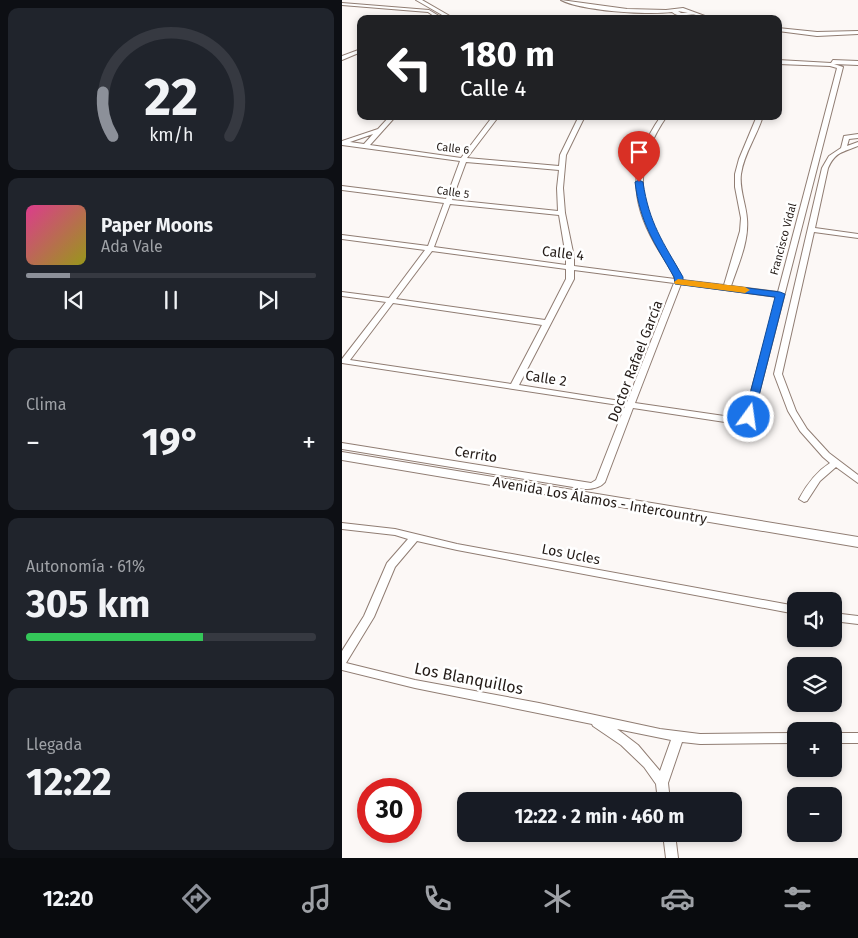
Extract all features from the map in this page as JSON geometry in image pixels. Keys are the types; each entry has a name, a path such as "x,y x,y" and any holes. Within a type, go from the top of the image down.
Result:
{"main road":[{"name":"Avenida Los Álamos - Intercountry","path":"342,456 858,542"}],"street":[{"path":"418,0 446,15"},
{"path":"563,0 605,9 691,11 701,15"},
{"path":"342,4 429,11 435,15"},
{"path":"677,11 683,15 690,14 691,11"},
{"path":"782,29 817,34 858,30"},
{"path":"342,58 357,52"},
{"path":"782,61 857,66"},
{"name":"Francisco Vidal","path":"747,419 840,67 838,65 782,61"},
{"path":"365,146 389,120"},
{"path":"344,361 430,249 463,160 493,120"},
{"path":"514,387 570,279 560,188 566,147 580,120"},
{"path":"661,120 654,128 643,153 639,172 640,192 642,207 651,230 679,277 678,282"},
{"path":"727,288 744,223 737,189 739,167 759,120"},
{"path":"344,144 379,130"},
{"path":"844,148 846,137 858,136"},
{"path":"344,144 372,139"},
{"name":"Calle 6","path":"344,144 463,160 562,168"},
{"path":"858,144 844,148 827,161 778,374 792,411 813,442 858,480"},
{"name":"Calle 5","path":"342,188 562,213"},
{"path":"810,229 858,236"},
{"name":"Calle 4","path":"342,237 780,294"},
{"name":"Doctor Rafael García","path":"603,478 678,282"},
{"path":"342,294 548,323"},
{"name":"Calle 2","path":"344,361 630,405 738,420 747,419"},
{"name":"Cerrito","path":"342,446 585,486 597,484 603,478"},
{"path":"804,499 823,471 836,463"},
{"name":"Los Ucles","path":"342,526 384,530 457,547 787,608"},
{"path":"342,660 369,617 391,566 415,537"},
{"path":"842,618 858,620"},
{"name":"Los Blanquillos","path":"342,666 415,684 678,737 787,738"},
{"name":"Los Blanquillos","path":"590,719 618,735 640,753 650,764 662,783"},
{"path":"663,792 662,783 678,737"},
{"path":"842,738 858,738"},
{"path":"670,842 672,858"}],"slow traffic":[{"path":"678,282 745,290"}],"route":[{"path":"639,182 642,207 657,242 679,277 678,282 780,294 749,417"}]}
